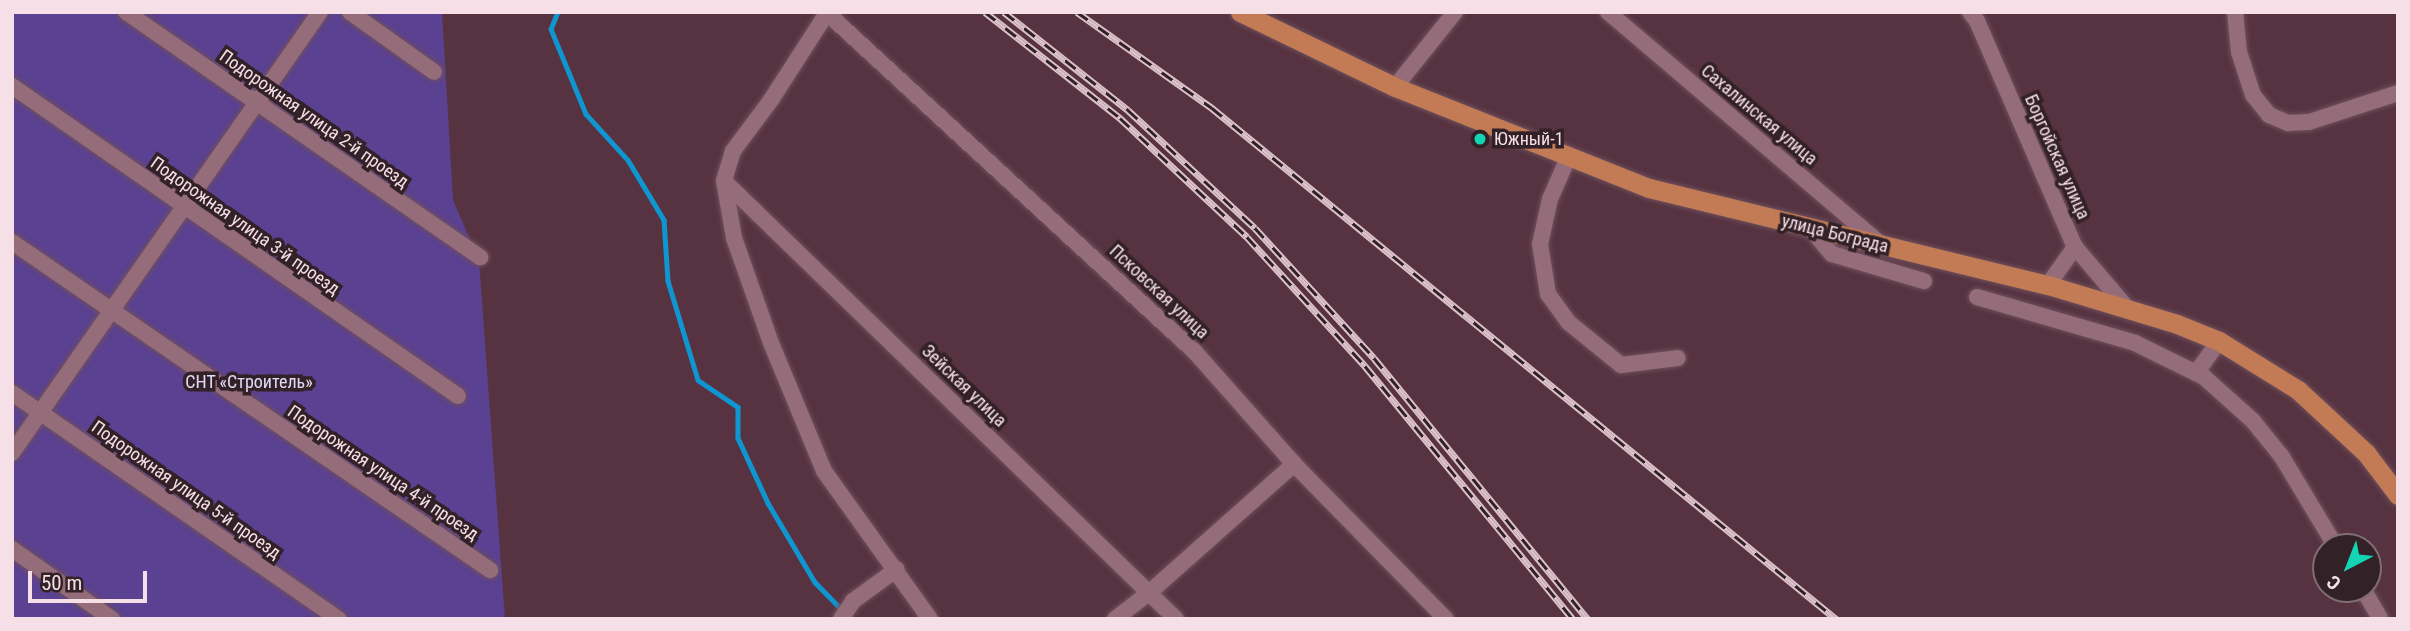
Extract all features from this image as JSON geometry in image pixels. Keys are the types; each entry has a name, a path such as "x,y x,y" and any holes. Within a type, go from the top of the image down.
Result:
{"main road":[{"name":"улица Бограда","path":"1240,12 1395,87 1649,188 2048,285 2126,307 2219,341 2298,390 2366,453 2398,495"}],"street":[{"name":"Подорожная улица 2-й проезд","path":"126,12 480,257"},
{"path":"12,453 320,12"},
{"path":"351,12 434,72"},
{"path":"827,12 771,100 733,151 724,181 734,239 771,343 824,471 897,569 930,619"},
{"name":"Псковская улица","path":"827,12 1195,352 1294,464 1446,619"},
{"path":"1395,87 1455,12"},
{"name":"Сахалинская улица","path":"1608,12 1884,246"},
{"name":"Боргойская улица","path":"1970,12 1977,21 2075,247 2126,307"},
{"path":"2235,12 2239,52 2253,94 2269,115 2288,123 2309,122 2398,93"},
{"name":"Подорожная улица 3-й проезд","path":"12,86 458,396"},
{"path":"1569,158 1550,199 1540,244 1548,294 1568,322 1621,365 1678,358"},
{"name":"Зейская улица","path":"724,181 1176,619"},
{"path":"1810,228 1832,254 1924,281"},
{"name":"Подорожная улица 4-й проезд","path":"12,242 489,570"},
{"path":"2048,285 2075,247"},
{"path":"1977,297 2135,343 2196,373 2253,421 2282,457 2328,533"},
{"path":"2196,373 2219,341"},
{"name":"Подорожная улица 5-й проезд","path":"12,393 338,619"},
{"path":"1115,619 1150,592 1294,464"},
{"path":"12,549 112,619"},
{"path":"841,619 853,601 897,569"},
{"path":"2371,603 2380,619"}],"green space":[{"name":"СНТ «Строитель»","path":"12,12 442,12 453,200 479,260 505,619 12,619"}],"waterway":[{"path":"558,12 551,29 586,114 628,160 664,220 668,281 698,380 738,407 738,438 768,503 815,582 842,610"}],"railway":[{"path":"985,12 1120,118 1247,237 1365,366 1573,619"},
{"path":"1004,12 1128,110 1255,228 1374,358 1588,619"},
{"path":"1077,12 1212,108 1836,619"}],"place":[{"name":"Южный-1","path":"1480,139"}]}
